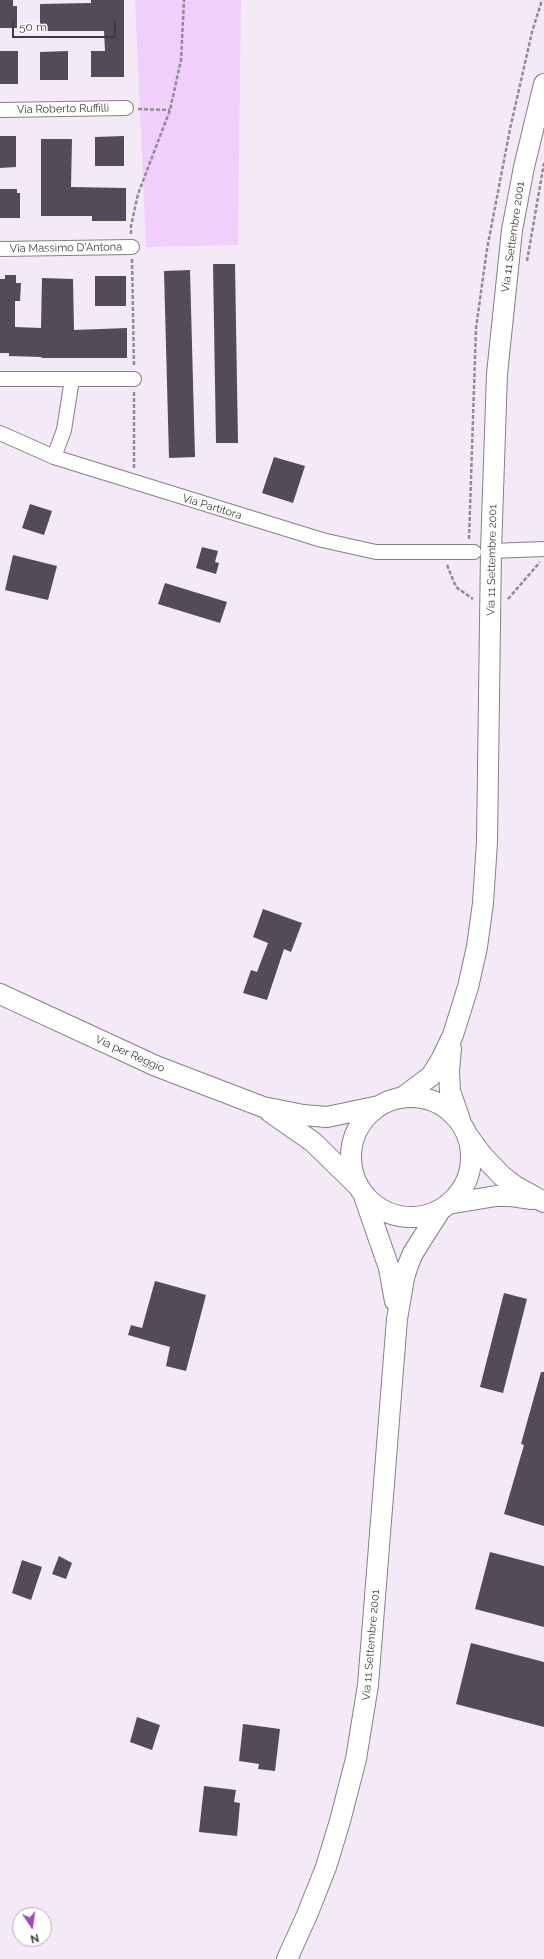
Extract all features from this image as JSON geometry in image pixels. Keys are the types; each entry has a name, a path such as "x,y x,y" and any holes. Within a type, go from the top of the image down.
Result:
{"main road":[{"name":"Via 11 Settembre 2001","path":"397,1319 389,1268 351,1166 352,1141 364,1119 379,1106 403,1097 431,1076 441,1060 453,1035 468,987 477,947 483,903 487,826 483,552 497,374 512,230 524,167 544,84"},
{"name":"Via per Reggio","path":"0,994 156,1066 264,1107 303,1115 327,1117 379,1106"},
{"name":"Via 11 Settembre 2001","path":"287,1959 307,1915 326,1866 340,1821 363,1725 376,1590 397,1319 404,1278 413,1253 445,1206 460,1192 467,1178 471,1163 470,1147 450,1091 449,1071 453,1035"},
{"name":"Via 11 Settembre 2001","path":"403,1097 422,1098 440,1104 456,1116 464,1128"},
{"name":"Via per Reggio","path":"264,1107 313,1142 360,1189"},
{"path":"464,1128 482,1155 502,1176 542,1201"},
{"name":"Via 11 Settembre 2001","path":"360,1189 379,1208 399,1216 421,1216 445,1206"},
{"path":"445,1206 496,1196 511,1196 542,1201"}],"street":[{"name":"Via Roberto Ruffilli","path":"0,110 126,108"},
{"name":"Via Massimo D'Antona","path":"0,249 132,247"},
{"path":"0,379 134,379"},
{"path":"54,457 64,430 72,379"},
{"name":"Via Partitora","path":"0,433 54,457 322,540 376,552 483,552 544,549"}],"path":[{"path":"134,482 134,379 131,226 138,194 170,110 181,60 184,0"},
{"path":"126,108 170,110"},
{"path":"527,263 544,161"},
{"path":"431,551 447,566 456,587 473,599"},
{"path":"507,599 544,559"}],"shaded area":[{"path":"135,0 241,0 238,245 146,247"}],"building":[{"path":"0,0 13,0 13,6 17,6 17,28 0,28"},
{"path":"91,0 124,0 124,77 91,77 91,51 105,51 104,31 40,31 40,4 91,3"},
{"path":"0,51 18,51 18,84 0,84"},
{"path":"68,51 68,80 40,80 40,52"},
{"path":"0,136 16,136 16,167 0,168"},
{"path":"124,136 124,166 95,166 95,137"},
{"path":"41,139 72,139 71,187 126,188 126,221 92,221 92,216 41,216"},
{"path":"0,189 17,189 17,193 20,193 20,218 0,218"},
{"path":"213,264 235,264 238,443 216,443"},
{"path":"190,270 195,457 169,458 164,271"},
{"path":"5,275 16,275 16,283 21,283 20,301 15,301 15,327 41,328 42,278 73,279 74,330 127,328 127,358 42,358 9,356 9,353 0,353 0,279 5,279"},
{"path":"95,276 126,276 126,306 95,306"},
{"path":"274,457 305,466 293,503 262,493"},
{"path":"30,504 52,511 44,535 22,528"},
{"path":"202,547 218,551 215,562 219,563 216,574 196,568"},
{"path":"13,555 57,566 48,600 5,590"},
{"path":"165,583 227,602 220,623 158,604"},
{"path":"263,909 302,923 291,952 284,949 267,1000 243,993 251,970 257,972 268,943 253,937"},
{"path":"155,1281 206,1295 186,1371 166,1366 170,1347 128,1335 131,1325 142,1328"},
{"path":"504,1293 527,1299 503,1393 480,1387"},
{"path":"541,1372 544,1372 544,1526 504,1514 524,1445 521,1444"},
{"path":"490,1552 544,1566 544,1627 475,1609"},
{"path":"59,1556 72,1563 66,1579 52,1574"},
{"path":"22,1560 42,1567 31,1600 12,1593"},
{"path":"471,1643 544,1662 544,1727 456,1704"},
{"path":"137,1717 160,1725 152,1750 130,1742"},
{"path":"243,1724 280,1729 275,1771 258,1769 259,1764 239,1761"},
{"path":"204,1786 236,1790 234,1802 240,1803 237,1836 199,1832"}]}
